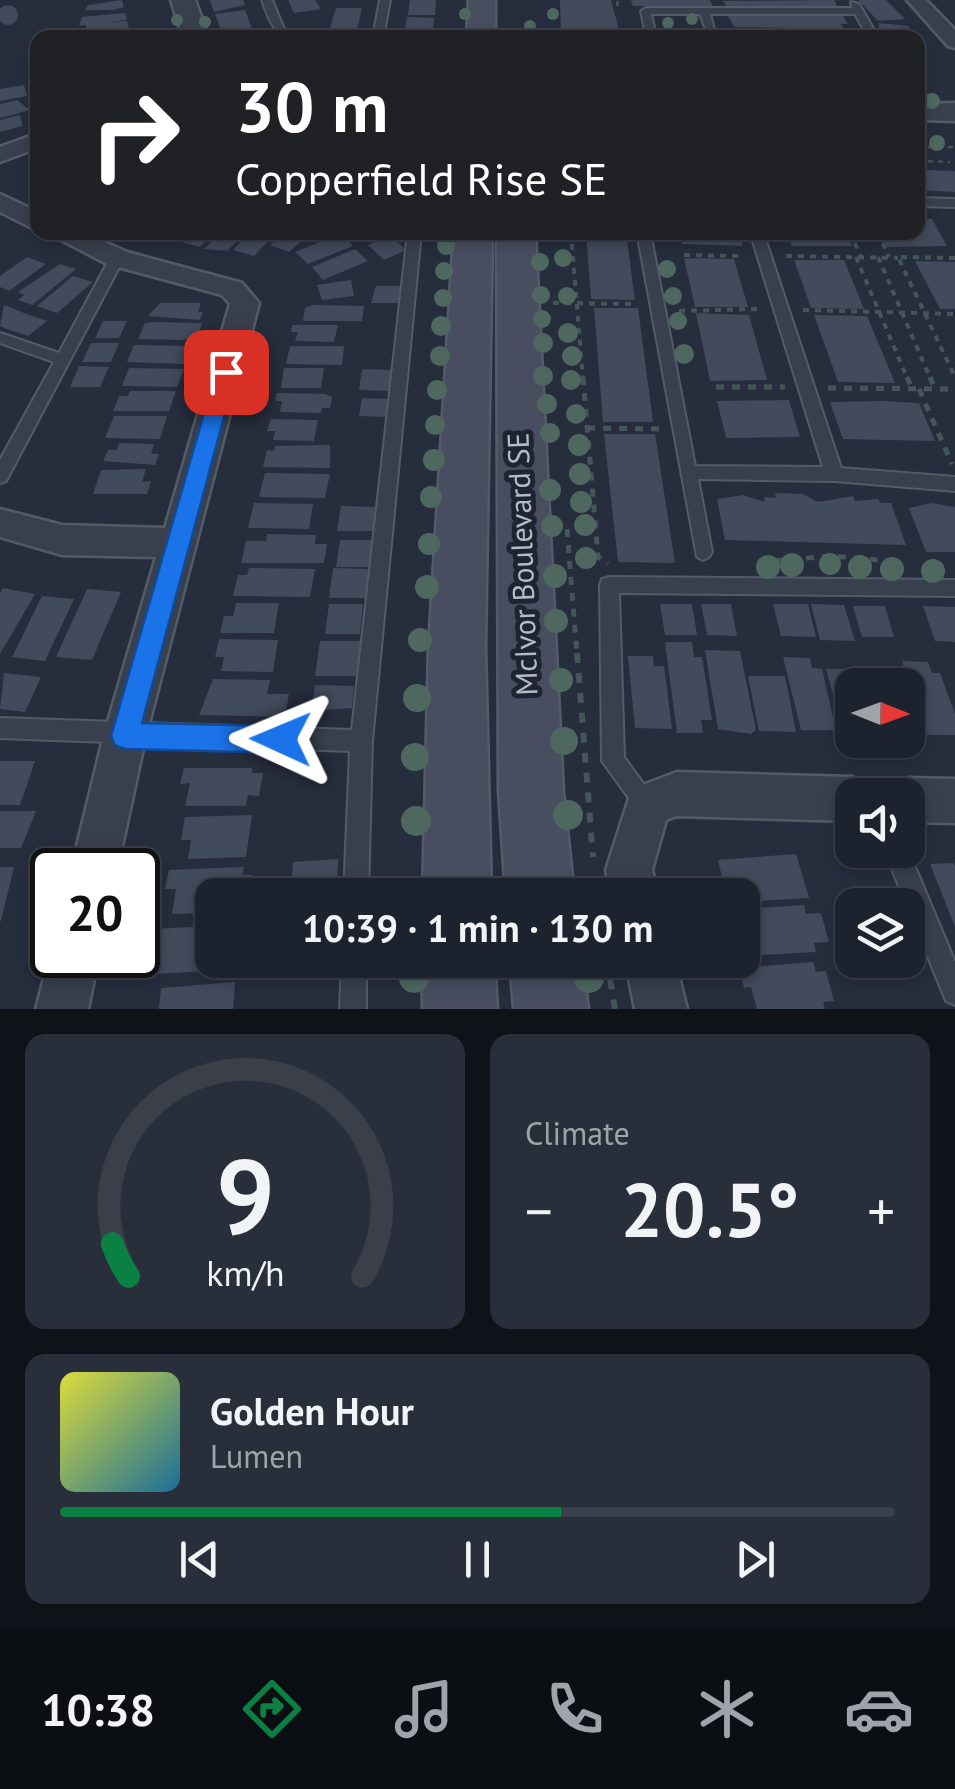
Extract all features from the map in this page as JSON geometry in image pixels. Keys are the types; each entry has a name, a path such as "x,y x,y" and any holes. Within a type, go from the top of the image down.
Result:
{"main road":[{"path":"480,30 482,0"},
{"name":"McIvor Boulevard SE","path":"457,878 457,646 472,240"},
{"name":"McIvor Boulevard SE","path":"516,240 530,792 538,878"},
{"path":"459,978 460,1009"},
{"path":"548,978 551,1009"}],"street":[{"path":"183,0 193,30"},
{"path":"916,0 955,42"},
{"path":"925,112 955,112"},
{"path":"925,137 953,148"},
{"path":"0,156 30,143"},
{"path":"0,202 30,219"},
{"path":"77,240 117,258 232,289 245,304 125,736 99,848"},
{"path":"0,522 62,540 180,543"},
{"path":"631,878 629,870 648,805 677,794 835,799"},
{"path":"925,800 955,800"},
{"path":"62,1009 69,978"},
{"path":"654,978 661,1009"}],"lane":[{"path":"267,0 280,30"},
{"path":"380,30 386,0"},
{"path":"850,0 865,30"},
{"path":"650,30 646,10 858,11"},
{"path":"704,10 711,30"},
{"path":"925,202 955,203"},
{"path":"357,878 361,741 415,240"},
{"path":"644,240 703,552"},
{"path":"759,240 834,474"},
{"path":"0,476 117,258"},
{"path":"0,338 64,360"},
{"path":"688,472 834,474 955,484"},
{"path":"648,805 613,761 609,586 955,588"},
{"path":"0,728 125,736 361,741"},
{"path":"903,868 955,992"},
{"path":"352,1009 353,978"}],"path":[{"path":"925,147 955,148"},
{"path":"925,159 953,148"},
{"path":"571,240 598,557 612,567"},
{"path":"853,240 880,313 955,472"},
{"path":"882,240 890,258"},
{"path":"684,255 747,256"},
{"path":"778,256 955,258"},
{"path":"878,258 935,390"},
{"path":"898,258 955,377"},
{"path":"552,287 553,319"},
{"path":"552,303 645,304"},
{"path":"675,310 766,310"},
{"path":"796,310 955,314"},
{"path":"716,387 788,387"},
{"path":"822,388 954,391"},
{"path":"588,428 664,429"},
{"path":"567,526 594,874"},
{"path":"745,563 820,556 906,562"},
{"path":"610,978 614,1009"}],"building":[{"path":"122,0 124,7 114,10 85,10 88,5"},
{"path":"210,0 243,0 245,5 214,12"},
{"path":"288,0 315,0 321,9 294,13"},
{"path":"410,0 436,0 435,15 408,15"},
{"path":"560,0 611,0 619,30 561,30"},
{"path":"631,0 710,0 713,6 633,6"},
{"path":"834,0 837,6 832,7 727,7 723,1"},
{"path":"858,0 886,0 905,19 878,21"},
{"path":"4,6 17,11 12,24 -1,19"},
{"path":"336,8 362,8 357,30 329,30"},
{"path":"245,10 252,30 221,30 215,14"},
{"path":"125,13 127,20 109,22 127,21 129,28 86,30 86,25 79,26 82,17"},
{"path":"728,16 843,16 848,24 841,24 844,29 734,27"},
{"path":"407,17 434,18 433,30 405,30"},
{"path":"879,23 909,26 909,30 879,30"},
{"path":"24,85 27,96 0,101 0,89"},
{"path":"17,100 30,110 0,118 0,104"},
{"path":"20,115 23,126 0,132 0,120"},
{"path":"925,170 955,171 955,192 925,190"},
{"path":"925,219 932,219 947,246 887,247 884,240 925,240"},
{"path":"179,240 207,240 200,247"},
{"path":"214,240 238,240 227,251 204,249"},
{"path":"243,240 269,240 254,256 233,250"},
{"path":"276,240 302,240 289,252 270,245"},
{"path":"325,240 346,240 353,246 308,264 295,252"},
{"path":"395,240 406,250 384,260 368,245"},
{"path":"587,240 627,240 635,300 591,299"},
{"path":"681,240 741,240 743,246 682,244"},
{"path":"790,240 849,240 852,246 792,246"},
{"path":"355,249 368,261 323,280 312,267"},
{"path":"27,257 46,264 9,291 0,287 0,276"},
{"path":"684,258 734,259 748,307 695,307"},
{"path":"794,260 844,260 864,309 811,308"},
{"path":"915,261 955,262 955,309 940,309"},
{"path":"60,264 76,269 32,305 18,300 25,295 18,292"},
{"path":"73,276 93,282 57,313 37,306"},
{"path":"351,280 354,296 322,300 317,285"},
{"path":"376,286 402,286 400,303 371,303"},
{"path":"160,303 201,303 198,312 203,312 200,320 148,316"},
{"path":"4,305 47,321 28,336 7,329 0,326"},
{"path":"364,306 362,321 303,321 305,308"},
{"path":"594,308 638,308 653,422 603,422"},
{"path":"696,313 749,315 767,380 710,381"},
{"path":"814,315 867,316 895,383 838,382"},
{"path":"103,321 127,321 119,338 95,338"},
{"path":"145,323 202,323 198,336 183,340 138,339"},
{"path":"292,325 338,325 334,342 295,341 298,332 291,332"},
{"path":"91,343 119,343 111,362 82,362"},
{"path":"134,345 191,346 184,364 127,362"},
{"path":"290,346 344,346 342,365 286,364"},
{"path":"79,366 109,367 100,387 70,387"},
{"path":"129,368 184,369 177,387 122,386"},
{"path":"284,368 324,368 321,388 281,388"},
{"path":"362,369 393,370 391,391 359,390"},
{"path":"130,391 176,391 169,411 113,411 119,396 128,396"},
{"path":"277,393 332,397 330,408 322,408 321,413 280,412 282,401 275,401"},
{"path":"362,398 389,399 387,417 359,416"},
{"path":"789,400 800,437 726,438 717,401"},
{"path":"830,402 919,403 935,441 843,439"},
{"path":"114,416 167,416 160,439 105,438"},
{"path":"271,419 318,420 314,441 273,440 275,431 267,431"},
{"path":"604,434 655,434 675,563 618,562"},
{"path":"119,443 154,444 151,454 159,454 155,465 103,461 108,450 117,450"},
{"path":"330,445 330,468 263,467 267,450 274,451 275,446"},
{"path":"146,469 142,482 151,481 147,494 93,494 101,470"},
{"path":"265,473 330,474 325,498 259,497"},
{"path":"775,493 803,494 818,502 853,496 855,501 878,499 880,503 891,503 906,545 725,540 717,499 743,495 765,502 764,497 776,498"},
{"path":"254,503 313,504 309,529 248,528"},
{"path":"931,503 955,507 955,552 926,552 909,508"},
{"path":"341,506 377,507 374,531 337,531"},
{"path":"267,534 316,535 315,544 327,544 324,563 241,563 246,541 266,541"},
{"path":"340,540 373,540 370,567 336,567"},
{"path":"249,568 315,569 310,597 233,596 238,575 247,575"},
{"path":"333,568 369,569 366,598 329,598"},
{"path":"3,588 35,594 0,654 0,593"},
{"path":"87,589 121,592 92,660 56,657"},
{"path":"42,596 74,599 45,661 12,657"},
{"path":"236,603 279,603 274,633 220,633 224,616 233,616"},
{"path":"329,604 363,604 360,634 325,634"},
{"path":"660,604 692,604 697,635 665,635"},
{"path":"701,604 731,604 737,636 707,635"},
{"path":"773,604 808,604 816,637 781,636"},
{"path":"811,604 844,605 855,641 820,640"},
{"path":"853,606 885,606 894,637 862,637"},
{"path":"923,606 955,607 955,642 935,641"},
{"path":"219,639 278,640 273,672 221,671 224,657 215,657"},
{"path":"320,641 362,641 358,676 315,676"},
{"path":"665,642 692,642 694,657 702,657 712,720 701,720 703,733 677,733"},
{"path":"705,650 740,651 756,730 751,734 718,729"},
{"path":"628,656 653,656 654,666 664,666 672,729 635,728"},
{"path":"783,657 810,658 812,668 822,669 835,730 801,730"},
{"path":"902,661 928,662 932,673 940,673 955,714 955,735 927,735 925,668 904,668"},
{"path":"826,669 835,669 835,702"},
{"path":"4,673 41,677 25,712 0,709"},
{"path":"748,676 785,676 796,732 759,731"},
{"path":"213,679 270,680 267,694 289,694 285,717 199,715"},
{"path":"315,685 354,686 352,708 311,711"},
{"path":"0,761 35,761 20,805 0,805"},
{"path":"184,768 252,768 252,773 263,773 259,796 248,795 246,806 185,806 190,783 180,784"},
{"path":"0,811 36,811 21,848 0,848"},
{"path":"252,815 246,857 188,859 191,840 181,840 185,817"},
{"path":"796,854 809,898 760,901 760,878 722,878 718,860"},
{"path":"338,859 337,878 292,878 293,862"},
{"path":"930,864 955,866 955,927"},
{"path":"0,867 14,867 1,921 0,921"},
{"path":"244,867 242,875 253,875 195,878 195,913 172,914 176,889 165,889 169,870"},
{"path":"804,905 806,914 821,913 829,942 814,943 816,952 760,955 760,908"},
{"path":"195,927 195,972 160,974 160,929"},
{"path":"813,962 816,972 826,971 834,1001 823,1002 825,1009 757,1009 751,987 744,988 742,978 760,978 760,966"},
{"path":"235,982 233,1009 159,1009 161,988"}],"route":[{"path":"226,372 125,736 281,739"}]}
